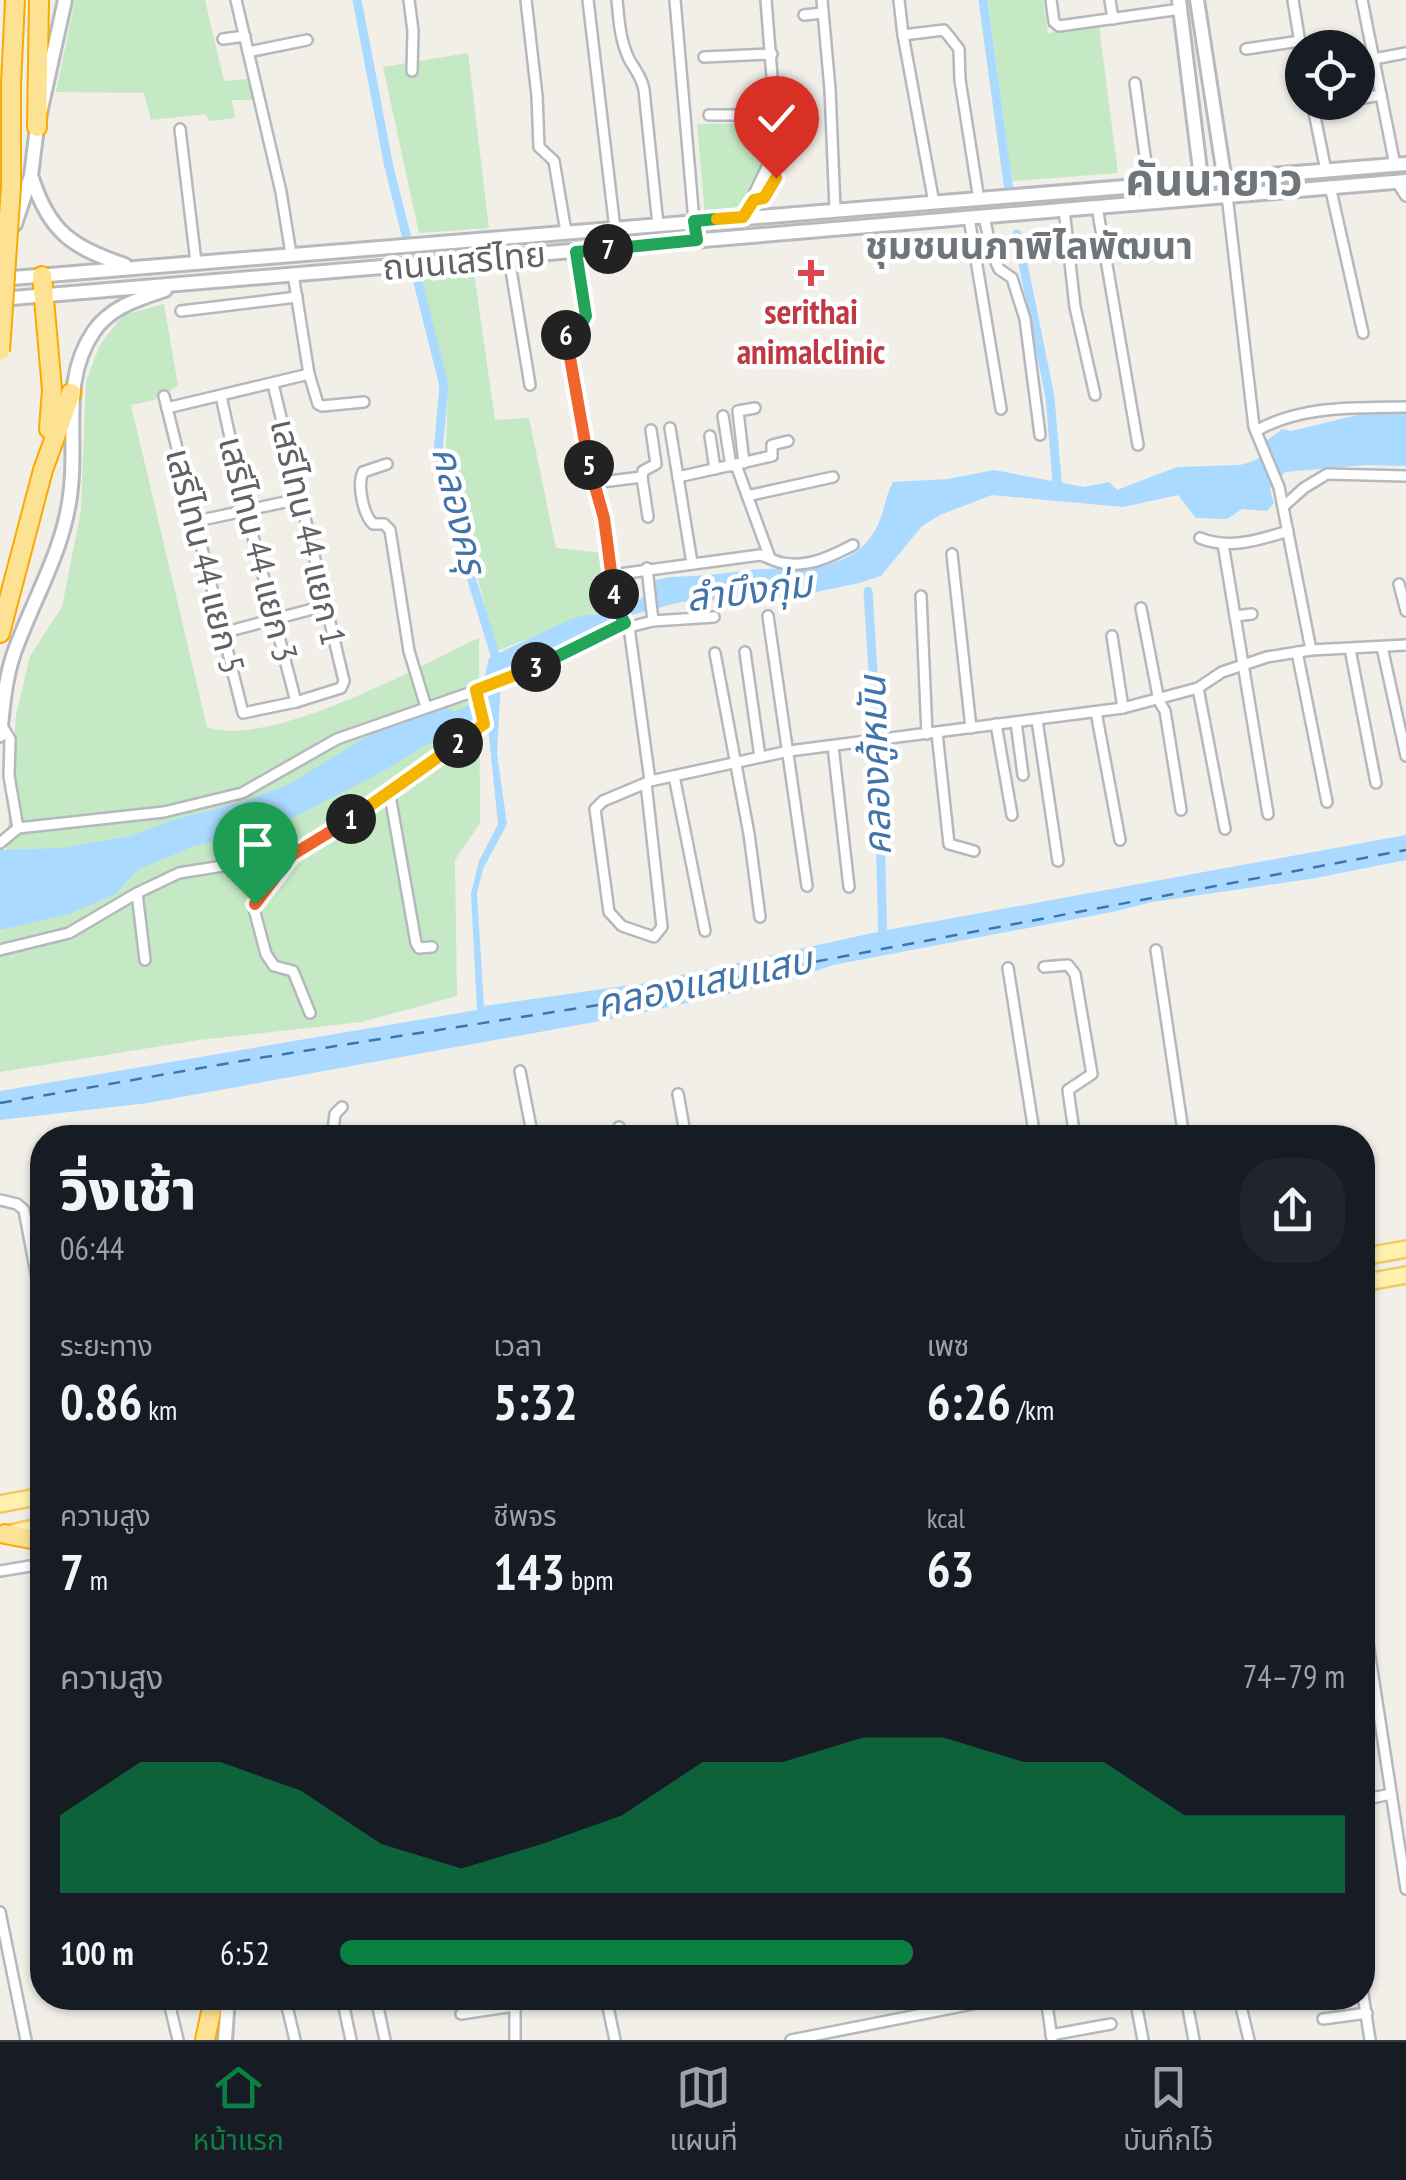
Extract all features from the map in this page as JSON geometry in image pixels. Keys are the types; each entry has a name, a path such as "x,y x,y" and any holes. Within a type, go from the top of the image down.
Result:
{"highway":[{"path":"37,127 39,0"},
{"path":"0,351 15,3"},
{"path":"0,145 10,84"},
{"path":"42,276 52,410 43,470"},
{"path":"0,632 43,470 71,393"},
{"path":"3,1535 30,1539"},
{"path":"205,2040 213,2010"}],"main road":[{"path":"0,236 15,224 31,176 37,127 65,0"},
{"path":"1196,0 1227,195"},
{"path":"1180,4 1203,196"},
{"path":"1186,51 1203,47"},
{"name":"ถนนเสรีไทย","path":"0,279 1400,164"},
{"path":"31,176 39,202 62,235 102,257 133,267"},
{"name":"ถนนเสรีไทย","path":"0,299 1401,181"},
{"path":"694,221 697,240"},
{"path":"0,735 13,657 54,558 72,489 71,393 85,348 104,319 135,300 186,282"},
{"path":"1375,1254 1406,1249"},
{"path":"1375,1273 1380,1280"},
{"path":"1375,1281 1406,1275"},
{"path":"0,1494 30,1496"},
{"path":"0,1504 30,1499"},
{"path":"3,1535 30,1529"},
{"path":"225,2040 227,2010"}],"street":[{"path":"236,0 265,134 282,192 291,254"},
{"path":"409,0 412,71"},
{"path":"526,0 540,147 554,162 566,232"},
{"path":"588,0 615,229"},
{"path":"617,0 620,35 644,90 658,224"},
{"path":"676,0 694,221"},
{"path":"754,200 764,198 780,171 780,122 775,115 766,0"},
{"path":"822,0 835,209"},
{"path":"899,0 934,202"},
{"path":"1051,0 1056,25 1112,20 1180,4"},
{"path":"1110,0 1112,20"},
{"path":"1293,0 1298,30"},
{"path":"1362,0 1368,30"},
{"path":"804,14 823,13"},
{"path":"903,36 944,30 959,48 964,116 979,200"},
{"path":"223,39 245,36"},
{"path":"248,52 307,40"},
{"path":"1246,48 1285,43"},
{"path":"1375,59 1406,53"},
{"path":"704,56 772,54"},
{"path":"1375,65 1400,164"},
{"path":"1135,83 1149,186"},
{"path":"1375,96 1380,95"},
{"path":"710,115 775,115"},
{"path":"743,217 768,165 769,122 775,115"},
{"path":"1315,120 1326,171"},
{"path":"180,129 196,262"},
{"path":"768,165 780,171"},
{"path":"1401,181 1406,196"},
{"path":"1330,186 1363,333"},
{"path":"1227,195 1256,433 1284,506 1311,650"},
{"path":"1097,207 1138,446"},
{"path":"1064,209 1075,307 1095,395"},
{"path":"984,217 992,253 999,269 1011,276 1025,319 1040,435"},
{"path":"969,218 1001,409"},
{"path":"576,252 586,316 565,327 604,518 616,606 626,624 648,782 662,926 654,937 622,926 609,912 595,809 604,801 648,782 789,751 1159,701 1198,688 1222,672 1244,664 1297,652 1406,645"},
{"path":"509,258 530,384"},
{"path":"293,274 309,374 318,404 364,402"},
{"path":"180,312 297,297"},
{"path":"168,408 309,374"},
{"name":"เสรีไทน 44 แยก 1","path":"273,384 344,681 341,688 296,702"},
{"name":"เสรีไทน 44 แยก 5","path":"164,396 243,713 296,702"},
{"name":"เสรีไทน 44 แยก 3","path":"222,396 246,510 296,702"},
{"path":"1256,433 1295,416 1334,409 1406,407"},
{"path":"737,465 738,412 755,408"},
{"path":"723,416 770,558"},
{"path":"670,428 692,563"},
{"path":"648,517 642,477 643,471 656,464 651,430"},
{"path":"710,436 715,469"},
{"path":"678,476 772,456 772,444 788,441"},
{"path":"387,464 362,472 360,481 368,519 390,530 409,651 426,707"},
{"path":"1284,506 1327,474 1406,476"},
{"path":"594,483 642,477"},
{"path":"747,496 833,477"},
{"path":"196,521 300,499"},
{"path":"1200,538 1239,544 1288,531"},
{"path":"1223,544 1268,814"},
{"path":"612,575 760,555 782,563 804,563 853,545"},
{"path":"952,554 970,728"},
{"path":"647,568 653,617"},
{"path":"1400,584 1406,611"},
{"path":"921,596 932,733 950,844 974,851"},
{"path":"222,633 324,606"},
{"path":"1141,608 1159,701 1165,711 1181,810"},
{"path":"1235,616 1252,614"},
{"path":"768,616 807,886"},
{"path":"0,843 18,828 164,812 218,801 242,793 337,739 478,692 626,624 653,617 714,618"},
{"path":"1112,636 1123,708"},
{"path":"1382,647 1406,756"},
{"path":"1350,649 1376,782"},
{"path":"745,652 760,757"},
{"path":"1297,652 1327,802"},
{"path":"716,653 750,834 760,917"},
{"path":"1198,688 1225,828"},
{"path":"0,950 69,932 178,873 292,855 333,831 484,725 478,692"},
{"path":"1096,712 1120,840"},
{"path":"1037,720 1058,861"},
{"path":"1016,722 1023,775"},
{"path":"1,724 10,739 9,776 18,828"},
{"path":"996,724 1012,814"},
{"path":"833,746 850,888"},
{"path":"674,776 705,932"},
{"path":"389,790 416,944 419,948 432,947"},
{"path":"292,855 257,900 254,914 266,954 274,966 294,972 310,1012"},
{"path":"138,892 145,960"},
{"path":"1156,950 1182,1125"},
{"path":"1044,967 1068,965 1075,974 1092,1074 1068,1090 1073,1125"},
{"path":"1008,968 1033,1125"},
{"path":"520,1071 530,1125"},
{"path":"678,1094 684,1125"},
{"path":"334,1125 342,1107"},
{"path":"0,1200 24,1210 30,1242"},
{"path":"0,1571 30,1566"},
{"path":"1375,1686 1406,1889"},
{"path":"1375,1797 1392,1794"},
{"path":"0,1912 26,2040"},
{"path":"171,2010 178,2040"},
{"path":"289,2010 295,2040"},
{"path":"345,2010 351,2040"},
{"path":"379,2010 385,2040"},
{"path":"461,2014 479,2010"},
{"path":"515,2010 515,2040"},
{"path":"609,2010 615,2040"},
{"path":"792,2040 940,2010"},
{"path":"1048,2010 1051,2037 1111,2024"},
{"path":"1137,2010 1142,2040"},
{"path":"1188,2010 1194,2040"},
{"path":"1242,2010 1248,2040"},
{"path":"1366,2010 1370,2040"},
{"path":"1323,2019 1366,2013"}],"green space":[{"path":"75,0 205,0 224,81 248,79 254,100 232,100 235,118 210,121 205,114 151,120 144,93 56,92"},
{"path":"988,0 1043,0 1048,33 1099,26 1118,173 1012,181"},
{"path":"468,53 489,228 419,233 383,67"},
{"path":"766,123 763,169 735,213 705,215 697,124"},
{"path":"474,273 495,420 529,418 556,548 604,553 611,607 496,651 446,451 448,385 420,277"},
{"path":"164,304 178,386 154,400 131,405 207,727 235,731 305,716 383,685 479,638 480,823 455,860 457,996 361,1022 199,1040 0,1072 0,937 16,715 30,656 62,607 81,510 86,381 100,345 123,315"}],"water":[{"path":"1406,408 1406,466 1365,465 1285,472 1270,489 1274,503 1267,511 1242,509 1227,519 1196,518 1178,495 1123,507 992,495 922,526 881,576 793,597 681,602 624,617 619,626 551,649 501,678 497,754 507,824 483,869 477,893 484,1006 645,983 882,931 1406,835 1406,860 1316,878 1152,902 833,965 783,982 622,1017 148,1103 0,1120 0,1091 477,1010 471,894 479,861 498,824 487,717 428,744 282,823 192,847 139,869 114,895 69,914 0,930 0,850 63,848 131,836 289,784 378,730 444,706 453,712 479,701 489,658 567,621 614,609 627,600 639,600 651,591 653,581 838,561 852,555 874,532 893,482 948,479 994,470 1084,487 1109,482 1117,490 1177,467 1240,465 1256,460 1269,450 1265,442 1282,429 1291,431 1370,412"}],"waterway":[{"name":"คลองครุ","path":"357,0 389,167 444,386 438,452 498,664"},
{"path":"983,0 1009,191"},
{"path":"1017,234 1050,397 1058,492"},
{"name":"คลองคู้หมัน","path":"868,591 878,754 883,942"}],"ferry route":[{"path":"0,1103 624,1001 634,988 650,996 1406,850"}],"place":[{"name":"serithai animalclinic","path":"811,273"}],"district":[{"name":"คันนายาว","path":"1214,179"},
{"name":"ชุมชนนภาพิไลพัฒนา","path":"1029,246"}],"route":[{"path":"255,904 292,855 333,831 484,725 476,690 543,664 625,623 614,604 604,518 587,460 565,327 586,316 576,252 697,240 694,221 743,217 754,200 764,198 776,178"}],"water label":[{"name":"ลำบึงกุ่ม","path":"749,591"},
{"name":"คลองแสนแสบ","path":"704,982"}]}
